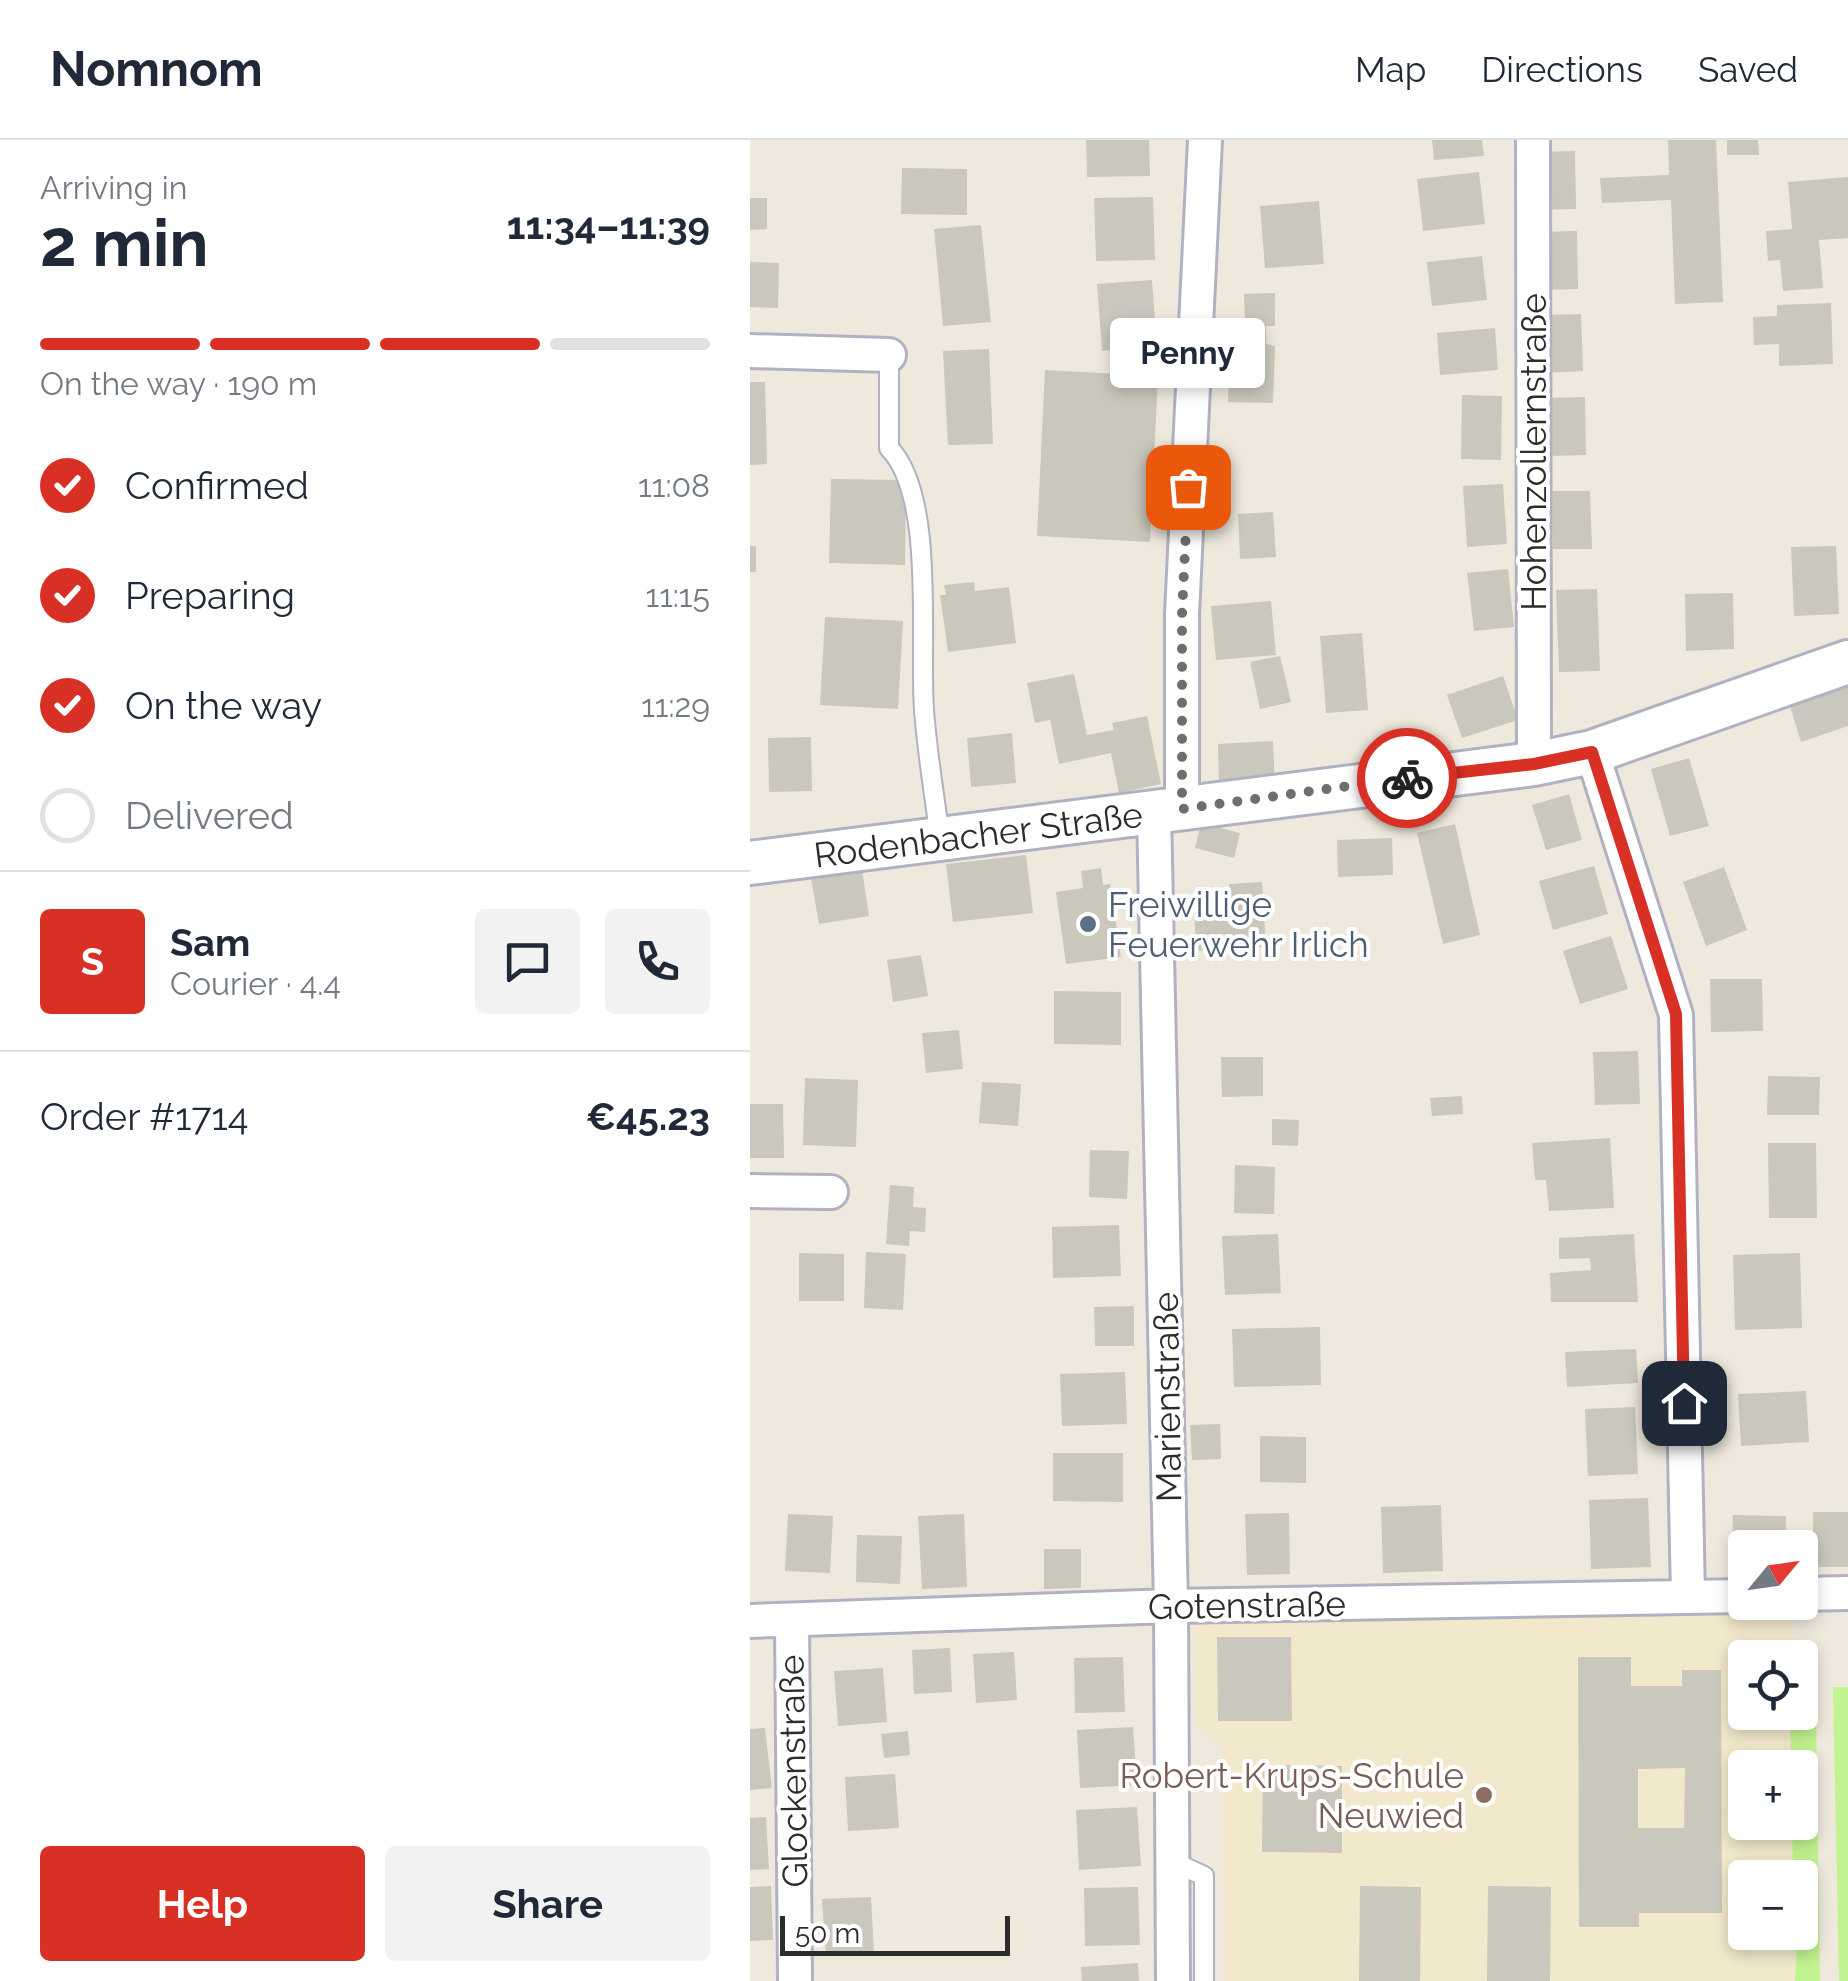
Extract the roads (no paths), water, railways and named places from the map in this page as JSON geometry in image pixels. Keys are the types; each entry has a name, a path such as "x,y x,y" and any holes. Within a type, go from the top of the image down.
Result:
{"street":[{"name":"Marienstraße","path":"1173,1981 1168,811 1182,614 1205,140"},
{"name":"Hohenzollernstraße","path":"1532,140 1534,764"},
{"path":"750,351 890,355"},
{"name":"Rodenbacher Straße","path":"750,862 1534,764 1592,752 1848,662"},
{"path":"1592,752 1676,1014 1688,1597"},
{"path":"750,1191 831,1192"},
{"path":"1818,1594 1848,1594"},
{"name":"Gotenstraße","path":"750,1620 1170,1606 1728,1596"},
{"name":"Glockenstraße","path":"792,1621 796,1981"}],"lane":[{"path":"890,355 889,448 902,461 918,507 924,711 940,841"},
{"path":"1174,1862 1204,1876 1204,1981"}],"place":[{"name":"Penny","path":"1188,487"},
{"name":"Freiwillige Feuerwehr Irlich","path":"1088,924"},
{"name":"Robert-Krups-Schule Neuwied","path":"1484,1795"}]}
